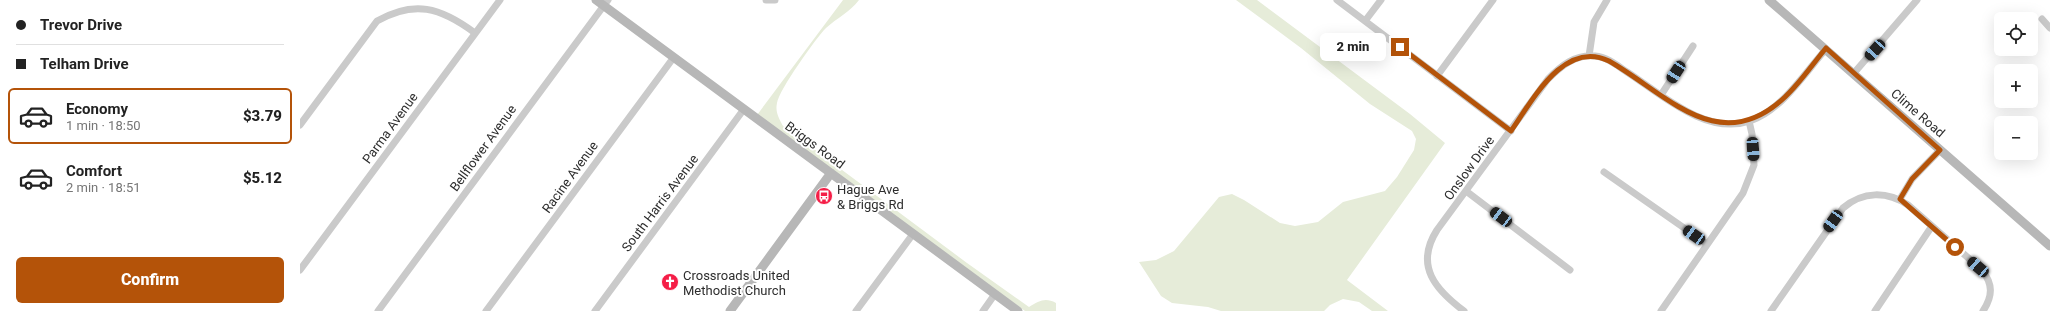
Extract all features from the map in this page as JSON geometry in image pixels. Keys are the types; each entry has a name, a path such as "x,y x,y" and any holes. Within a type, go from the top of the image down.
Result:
{"street":[{"name":"Parma Avenue","path":"300,270 500,0"},
{"path":"766,0 774,0"},
{"path":"1337,0 1511,131"},
{"path":"1365,21 1380,0"},
{"path":"1437,76 1493,0"},
{"path":"1608,0 1594,22 1589,56 1596,56 1609,61 1684,110 1702,119 1715,122 1749,121 1762,115 1785,97 1826,48"},
{"name":"Clime Road","path":"1769,0 1826,48 2050,246"},
{"path":"1854,73 1917,0"},
{"path":"414,1 426,1 436,6 475,33"},
{"path":"300,125 377,21 388,9 403,2"},
{"name":"Briggs Road","path":"603,2 831,174 1018,311"},
{"name":"Bellflower Avenue","path":"378,311 603,2"},
{"path":"2042,19 2050,28"},
{"path":"1661,94 1693,46"},
{"name":"Onslow Drive","path":"1464,311 1444,296 1435,286 1427,262 1428,253 1434,235 1548,79 1560,67 1574,59 1589,56"},
{"name":"Racine Avenue","path":"486,311 674,57"},
{"name":"South Harris Avenue","path":"595,311 744,109"},
{"path":"1661,311 1743,193 1754,164 1752,134 1749,121"},
{"path":"1900,199 1912,179 1940,150"},
{"path":"1604,172 1707,244"},
{"path":"730,311 831,174"},
{"path":"1466,191 1570,270"},
{"path":"1770,311 1833,221 1849,202 1867,195 1878,194 1900,199 1978,267 1988,278 1991,288 1990,300 1983,311"},
{"path":"1875,311 1932,226"},
{"path":"856,311 913,234"},
{"path":"983,311 995,294"}],"green space":[{"path":"843,0 859,0 852,8 830,24 821,34 798,64 779,96 777,109 783,126 967,263 1029,307 1039,302 1049,300 1056,303 1056,311 1025,311 757,115"},
{"path":"1236,0 1257,0 1410,114 1445,143 1347,280 1388,311 1372,311 1359,302 1343,299 1330,305 1324,311 1221,311 1208,307 1172,303 1161,296 1139,262 1156,260 1174,251 1219,197 1232,194 1280,223 1295,226 1318,222 1343,202 1385,191 1397,177 1414,150 1416,139 1412,131 1370,104 1301,48"}],"place":[{"name":"Hague Ave & Briggs Rd","path":"824,196"},
{"name":"Crossroads United Methodist Church","path":"670,282"}],"route":[{"path":"1400,47 1511,131 1548,79 1567,62 1581,57 1596,56 1604,58 1617,65 1684,110 1702,119 1715,122 1733,123 1749,121 1762,115 1774,106 1785,97 1826,48 1940,150 1912,179 1900,199 1955,247"}]}
